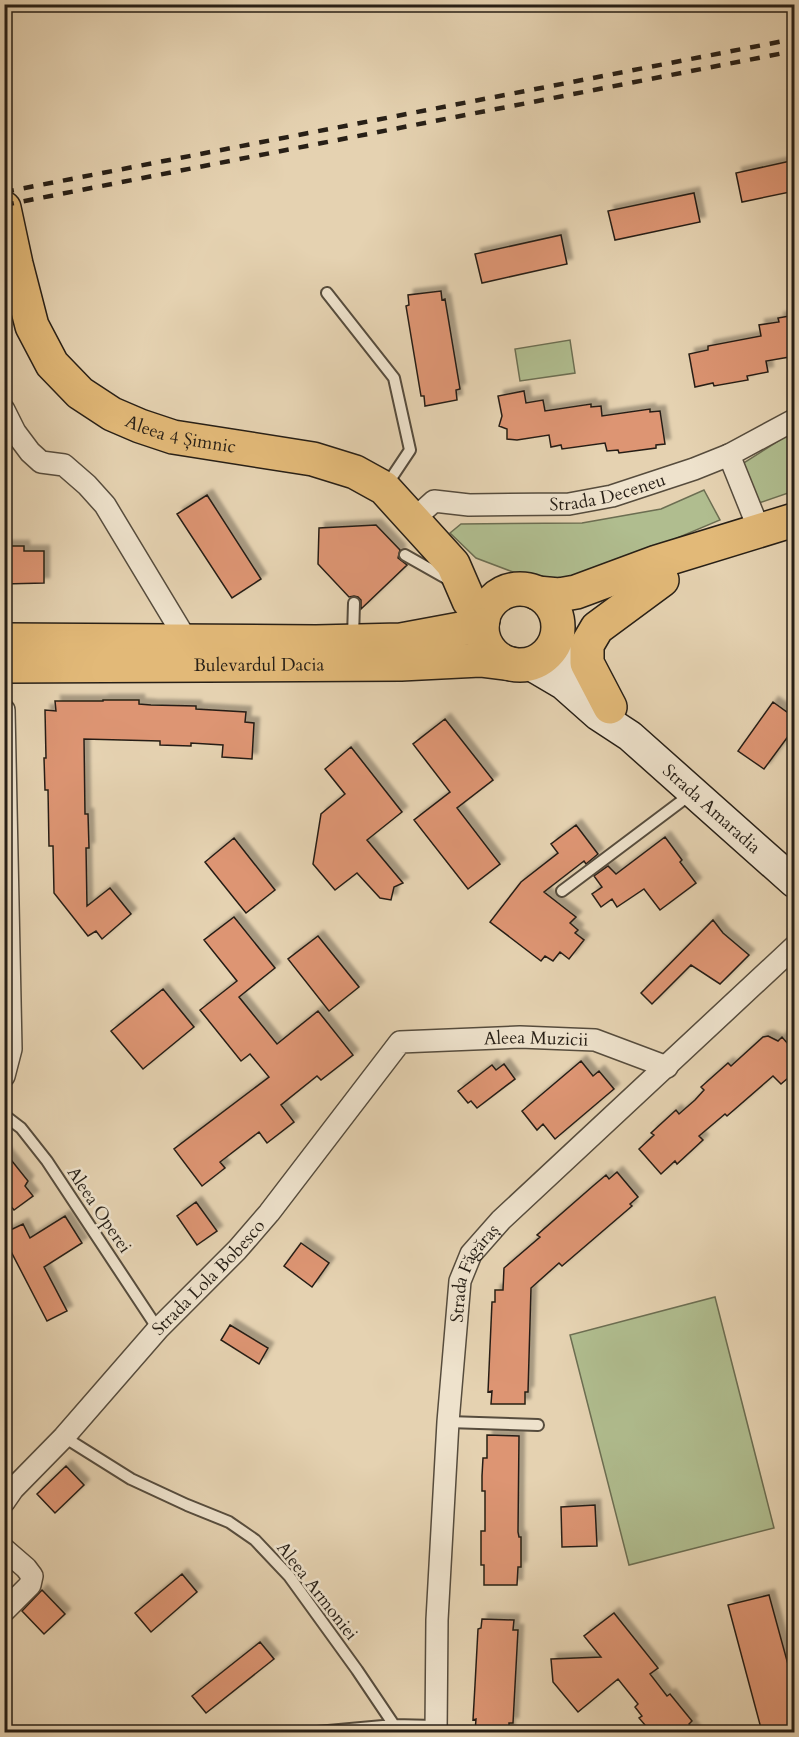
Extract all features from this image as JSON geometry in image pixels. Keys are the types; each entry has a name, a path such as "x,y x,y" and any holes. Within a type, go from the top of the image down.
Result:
{"main road":[{"name":"Aleea 4 Șimnic","path":"4,208 32,326 52,364 80,393 112,414 173,437 313,459 355,472 384,488 414,519 458,575 482,623"},
{"path":"760,532 662,580 587,611 538,651 502,660 493,654 487,645 482,623 486,610 501,594 529,591 559,595 576,592 657,562 795,520"},
{"name":"Aleea 4 Șimnic","path":"458,575 529,591"},
{"path":"610,707 587,663 587,645 597,628 662,580"},
{"path":"529,591 547,600 554,610 557,621 538,651"},
{"name":"Bulevardul Dacia","path":"4,640 401,640 482,623"},
{"name":"Bulevardul Dacia","path":"4,666 401,664 480,660 538,651"},
{"name":"Strada Amaradia","path":"538,651 574,674 610,707 630,736"},
{"name":"Strada Amaradia","path":"538,651 564,684 598,715 630,736 789,874"}],"street":[{"path":"4,410 15,432 30,452 41,462 64,465 105,505 187,641"},
{"name":"Strada Deceneu","path":"414,519 434,501 469,505 569,504 612,496 729,455 795,420"},
{"path":"729,455 760,532"},
{"path":"4,710 11,1049 4,1076"},
{"name":"Strada Făgăraș","path":"435,1729 437,1620 448,1422 460,1281 471,1254 501,1220 795,947"},
{"name":"Aleea Muzicii","path":"400,1042 520,1037 595,1040 667,1067"},
{"name":"Strada Lola Bobesco","path":"7,1491 64,1437 158,1329 237,1250 269,1213 400,1042"},
{"path":"4,1549 32,1576 30,1585 4,1611"}],"lane":[{"path":"327,293 394,378 410,450 384,488"},
{"path":"405,555 458,575"},
{"path":"353,641 354,603"},
{"path":"562,891 694,792"},
{"name":"Aleea Operei","path":"4,1115 21,1128 47,1161 158,1329"},
{"path":"448,1422 538,1425"},
{"name":"Aleea Armoniei","path":"64,1437 131,1479 229,1522 255,1540 289,1576 394,1725"},
{"path":"317,1732 394,1725 435,1729"}],"green space":[{"path":"570,340 575,373 520,381 515,349"},
{"path":"794,431 794,491 756,504 742,464"},
{"path":"704,490 720,520 568,584 526,577 476,558 450,533 461,524 582,523 661,509"},
{"path":"715,1297 774,1528 629,1565 570,1335"}],"building":[{"path":"795,160 795,191 742,202 736,173"},
{"path":"694,193 700,222 615,240 608,211"},
{"path":"561,235 567,264 482,283 475,254"},
{"path":"441,291 442,300 445,299 460,389 456,390 457,400 425,406 424,396 421,396 406,306 409,305 408,295"},
{"path":"795,315 795,356 766,361 768,372 747,376 748,380 695,387 689,354 708,350 708,346 761,336 759,325 779,322 778,318"},
{"path":"524,391 526,403 543,400 545,411 591,404 591,407 601,406 602,416 650,409 650,412 660,411 665,444 656,445 656,448 619,453 618,450 607,451 605,443 562,449 561,445 551,447 549,435 517,440 507,439 507,429 499,426 502,416 498,396"},
{"path":"207,495 261,579 232,598 177,514"},
{"path":"376,525 400,550 398,558 407,565 361,609 361,600 354,596 349,597 318,564 319,528"},
{"path":"4,546 24,546 24,551 44,551 44,583 4,584"},
{"path":"139,700 139,704 196,706 196,709 246,712 245,722 254,723 252,759 222,757 223,745 191,743 191,746 160,745 160,741 84,739 85,814 88,814 89,848 86,848 87,906 110,888 131,914 102,939 96,931 88,936 54,893 53,846 49,846 48,790 45,790 44,758 46,758 45,710 56,711 55,701"},
{"path":"773,702 795,718 795,727 764,769 738,751"},
{"path":"445,719 493,780 457,808 500,864 468,889 414,820 450,792 413,744"},
{"path":"351,747 402,812 367,840 403,883 394,887 391,900 380,898 357,873 335,890 313,864 321,814 345,794 325,769"},
{"path":"576,825 598,854 586,864 584,861 544,892 576,917 570,923 578,930 575,933 584,940 569,959 560,952 553,961 545,956 541,961 490,922 521,882 558,853 551,844"},
{"path":"665,837 696,883 660,910 644,889 617,907 612,899 601,907 592,894 602,887 594,876 608,866 616,874"},
{"path":"234,838 275,890 246,913 205,862"},
{"path":"234,917 275,968 239,997 277,1044 318,1011 353,1055 321,1080 317,1076 281,1105 294,1122 267,1143 259,1132 220,1162 225,1168 202,1186 174,1149 269,1077 250,1054 241,1061 200,1010 237,981 204,940"},
{"path":"713,920 723,933 749,955 720,984 691,965 652,1004 641,993"},
{"path":"318,936 359,987 329,1011 288,959"},
{"path":"163,989 194,1027 143,1069 111,1031"},
{"path":"768,1036 778,1041 782,1037 795,1052 795,1072 781,1084 773,1076 727,1116 725,1114 699,1136 703,1140 677,1164 675,1161 661,1174 639,1149 654,1135 651,1133 676,1110 679,1114 695,1100 704,1090 701,1087 728,1063 731,1066 763,1037"},
{"path":"581,1061 593,1076 599,1071 614,1089 555,1139 543,1124 537,1130 522,1111"},
{"path":"504,1064 515,1079 477,1108 471,1101 468,1103 458,1091 492,1065 496,1070"},
{"path":"4,1151 28,1181 25,1186 33,1196 14,1210 4,1198"},
{"path":"617,1172 638,1197 630,1204 632,1206 562,1266 559,1263 531,1288 528,1392 525,1392 525,1404 491,1404 492,1391 488,1392 492,1302 495,1302 495,1290 503,1290 504,1268 540,1237 537,1235 593,1186 606,1175 609,1179"},
{"path":"196,1202 217,1231 197,1245 177,1216"},
{"path":"65,1216 82,1243 44,1267 67,1311 47,1321 4,1238 4,1233 23,1224 30,1238"},
{"path":"301,1243 329,1263 312,1287 284,1266"},
{"path":"230,1325 268,1348 259,1364 221,1340"},
{"path":"487,1435 519,1436 518,1532 521,1537 521,1567 518,1567 517,1585 484,1585 484,1565 481,1565 481,1531 485,1531 485,1491 482,1491 482,1476 483,1458 487,1458"},
{"path":"66,1466 84,1485 55,1513 37,1494"},
{"path":"595,1505 597,1546 562,1547 561,1507"},
{"path":"182,1574 197,1592 151,1632 135,1613"},
{"path":"42,1590 65,1614 44,1634 22,1611"},
{"path":"769,1595 795,1690 795,1732 762,1732 728,1605"},
{"path":"614,1613 658,1668 650,1674 667,1696 670,1694 692,1721 689,1724 696,1732 651,1732 639,1718 642,1716 635,1707 638,1704 618,1679 578,1712 553,1682 551,1659 601,1657 584,1636"},
{"path":"482,1619 514,1620 513,1630 518,1630 513,1723 509,1723 509,1732 475,1732 476,1719 473,1720 478,1629 481,1628"},
{"path":"260,1642 274,1659 206,1713 192,1696"}],"railway":[{"path":"4,192 794,39"},
{"path":"4,205 794,51"}]}
